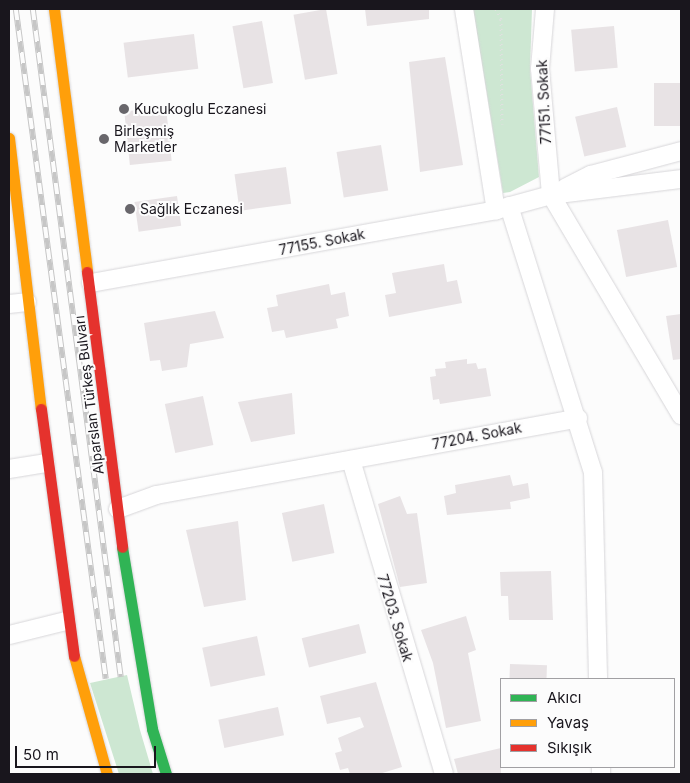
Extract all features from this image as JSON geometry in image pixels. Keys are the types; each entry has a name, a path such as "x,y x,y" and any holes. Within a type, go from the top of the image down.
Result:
{"main road":[{"name":"Alparslan Türkeş Bulvarı","path":"54,9 140,672 166,774"},
{"path":"9,138 66,621 86,712 107,774"}],"street":[{"path":"464,9 502,208 578,418 593,472 598,678"},
{"name":"77151. Sokak","path":"545,9 540,69 551,195"},
{"name":"77155. Sokak","path":"551,195 591,176 681,151"},
{"name":"77155. Sokak","path":"91,283 502,208 551,195 681,179"},
{"path":"551,195 681,415"},
{"path":"9,304 27,302"},
{"name":"77204. Sokak","path":"118,509 156,495 578,418"},
{"name":"77203. Sokak","path":"351,460 444,774"},
{"path":"9,469 46,463"},
{"path":"9,635 66,621"}],"path":[{"path":"496,9 501,19 503,127"}],"green space":[{"path":"473,9 532,9 530,69 539,177 510,192 503,193"},
{"path":"127,675 153,774 119,774 90,683"}],"building":[{"path":"326,9 337,74 305,80 294,15"},
{"path":"365,9 429,9 429,19 367,26"},
{"path":"262,21 273,83 243,88 232,26"},
{"path":"614,26 618,68 575,72 571,30"},
{"path":"194,34 198,69 128,77 124,43"},
{"path":"445,57 463,165 420,172 409,62"},
{"path":"654,83 681,83 681,126 654,126"},
{"path":"166,107 172,161 130,165 124,111"},
{"path":"617,107 626,147 584,157 575,117"},
{"path":"381,145 388,190 344,197 337,152"},
{"path":"286,167 291,204 240,211 235,174"},
{"path":"177,196 181,226 139,232 134,202"},
{"path":"668,220 677,267 626,277 617,230"},
{"path":"444,264 447,282 457,280 462,303 389,317 385,295 396,293 392,273"},
{"path":"329,284 331,295 345,292 349,316 336,319 338,328 286,338 284,330 272,332 267,308 278,306 276,295"},
{"path":"215,311 224,338 190,344 187,367 162,371 160,360 150,361 144,323"},
{"path":"681,314 681,359 673,360 666,316"},
{"path":"467,359 467,364 476,363 478,369 486,368 491,396 440,404 439,399 433,400 430,377 436,376 435,369 446,368 445,362"},
{"path":"292,393 295,434 251,442 238,402"},
{"path":"203,396 213,445 175,453 165,404"},
{"path":"510,475 513,486 528,483 530,498 510,502 511,509 447,515 444,496 456,493 455,485"},
{"path":"400,496 407,514 417,513 427,583 400,587 378,504"},
{"path":"324,504 334,553 292,562 282,513"},
{"path":"238,521 246,600 204,607 186,530"},
{"path":"551,571 553,620 509,620 508,596 501,596 500,572"},
{"path":"466,616 476,650 468,653 481,721 446,728 433,663 421,630"},
{"path":"359,624 366,653 309,667 302,638"},
{"path":"257,636 265,675 211,687 202,648"},
{"path":"510,664 547,665 547,678 510,678"},
{"path":"376,682 402,767 379,774 350,774 348,768 340,770 335,753 342,751 338,738 364,727 360,717 327,724 320,696"},
{"path":"278,707 284,735 224,748 218,720"},
{"path":"500,748 501,774 458,774 454,759"}],"railway":[{"path":"16,9 106,679"},
{"path":"33,9 121,677"}],"traffic: fast":[{"path":"122,547 152,729 166,774"}],"traffic: slow":[{"path":"54,9 87,272"},
{"path":"9,138 41,409"},
{"path":"74,656 107,774"}],"traffic: jam":[{"path":"87,272 122,547"},
{"path":"41,409 74,656"}],"place":[{"name":"Kucukoglu Eczanesi","path":"124,109"},
{"name":"Birleşmiş Marketler","path":"104,139"},
{"name":"Sağlık Eczanesi","path":"130,209"}]}
